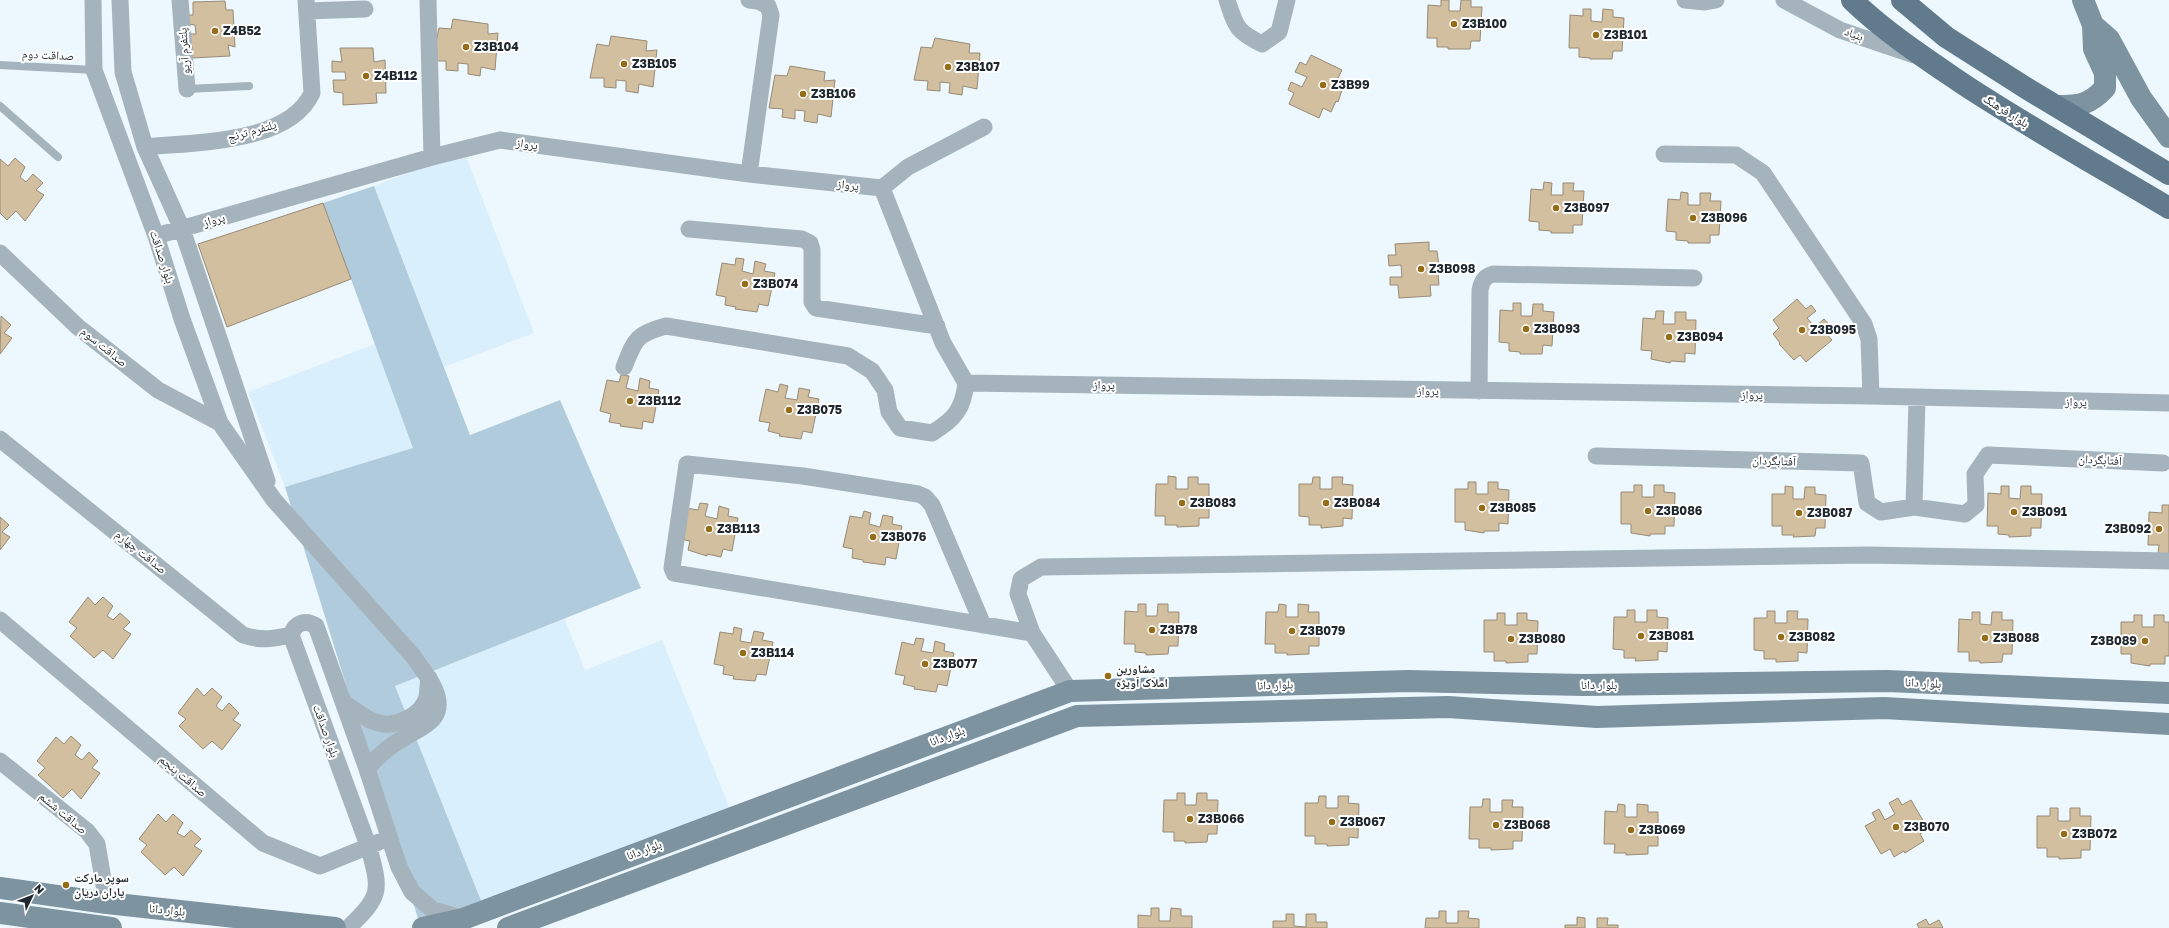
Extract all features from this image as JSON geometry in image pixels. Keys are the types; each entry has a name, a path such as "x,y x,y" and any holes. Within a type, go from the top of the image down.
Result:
{"main road":[{"name":"بلوار فرهنگ","path":"1852,0 1868,16 1927,60 2011,115 2169,208"},
{"path":"1902,0 1946,37 2026,88 2169,174"},
{"path":"2011,115 2026,88"}],"street":[{"name":"بلوار صداقت","path":"93,0 94,70 156,236 182,319 220,424 274,500 326,560 389,628 429,678 437,696 438,710 433,720 425,727 387,749 366,769"},
{"name":"بلوار صداقت","path":"120,0 123,72 145,147 182,229 274,500"},
{"name":"پلتفرم آریو","path":"180,0 187,89"},
{"path":"428,0 432,156"},
{"path":"749,0 758,1 768,6 771,15 749,174"},
{"path":"1227,0 1235,25 1245,36 1262,44 1278,32 1287,0"},
{"path":"1685,0 1708,1"},
{"name":"بنیاد","path":"1784,0 1840,30 1927,60"},
{"path":"2057,106 2080,106 2095,99 2105,88 2105,73 2094,49 2093,25 2083,0"},
{"name":"پلتفرم ترنج","path":"145,147 227,139 249,134 275,126 298,112 307,104 312,93 306,5 365,10"},
{"path":"2093,25 2109,39 2141,98 2169,137"},
{"path":"624,367 634,341 647,331 666,326 848,356 872,371 885,390 889,412 900,428 932,433 949,423 964,400 966,383 937,326 882,188 908,167 984,127"},
{"name":"پرواز","path":"156,236 432,156 500,140 749,174 882,188"},
{"path":"1664,154 1736,155 1763,173 1864,324 1868,339 1871,396"},
{"path":"689,229 802,239 810,243 812,250 812,302 816,308 937,326"},
{"name":"صداقت سوم","path":"0,253 78,327 158,390 220,424"},
{"path":"1479,391 1480,290 1482,282 1486,276 1493,274 1694,278"},
{"name":"پرواز","path":"966,383 1871,396 1917,399 2169,403"},
{"path":"1914,507 1917,399"},
{"name":"صداقت چهارم","path":"0,439 243,634 257,639 272,639 291,635"},
{"name":"آفتابگردان","path":"1596,456 1861,463 1867,503 1881,512 1914,507 1964,514 1976,505 1975,474 1988,455 2163,463"},
{"path":"982,625 932,505 925,497 918,494 803,476 687,464 672,568 674,574 982,625 1032,633"},
{"path":"1070,690 1032,633 1018,594 1021,579 1041,567 1869,554 2169,561"},
{"name":"صداقت پنجم","path":"0,620 263,843 320,866 369,848 388,838"},
{"path":"291,635 293,629 298,624 305,622 316,626 344,703 388,838 399,867 412,892 433,910 463,919"},
{"name":"بلوار صداقت","path":"291,635 369,848 377,878 375,897 366,910 348,928"},
{"path":"344,703 378,723 393,724 409,717 421,708 427,698 429,678"},
{"name":"بلوار دانا","path":"423,928 463,919 1070,690 1408,681 1584,685 1887,681 2169,694"},
{"path":"508,928 1077,716 1448,707 1597,717 1884,708 2169,724"},
{"name":"صداقت ششم","path":"0,761 87,832 97,844 107,903"},
{"name":"بلوار دانا","path":"0,888 107,903 335,928"},
{"path":"0,913 111,928"}],"lane":[{"name":"صداقت دوم","path":"0,65 94,70"},
{"name":"پلتفرم آریو","path":"187,89 248,86"},
{"path":"0,106 58,157"}],"shaded area":[{"path":"464,151 534,333 444,367 374,186"},
{"path":"374,186 470,435 560,400 641,588 395,686 486,913 421,928 285,487 413,448 323,203"},
{"path":"375,344 414,448 285,487 248,392"},
{"path":"564,618 585,670 662,640 732,814 486,913 395,686"}],"building":[{"name":"Z3B100","path":"1441,0 1449,0 1449,11 1460,11 1461,0 1471,0 1471,7 1482,7 1480,41 1471,41 1470,49 1448,49 1448,47 1437,47 1437,38 1427,38 1428,5 1441,6"},
{"name":"Z4B52","path":"225,1 226,10 233,10 235,47 228,45 230,56 192,58 192,46 186,47 186,34 196,34 195,25 187,24 187,15 193,15 193,2"},
{"name":"Z3B101","path":"1583,9 1591,9 1591,21 1602,22 1603,9 1613,10 1613,17 1624,18 1622,51 1613,51 1612,59 1590,59 1579,57 1579,48 1569,48 1570,15 1583,16"},
{"name":"Z3B104","path":"453,19 488,24 488,34 498,33 495,70 481,67 480,76 468,74 468,64 458,63 458,71 446,70 446,61 432,61 439,28 451,29"},
{"name":"Z3B105","path":"611,36 647,41 646,51 657,50 653,87 639,84 638,93 626,91 626,81 616,80 616,88 604,87 604,78 590,78 597,44 609,46"},
{"name":"Z3B107","path":"935,38 970,44 969,53 980,53 977,89 963,86 962,95 949,93 950,83 940,82 940,91 927,90 928,81 914,80 921,47 932,48"},
{"name":"Z4B112","path":"340,48 373,48 374,62 385,60 386,93 376,93 377,103 343,105 343,93 334,92 333,80 346,80 345,72 332,72 332,61 342,62"},
{"name":"Z3B99","path":"1311,55 1342,70 1338,78 1345,81 1338,102 1336,101 1331,112 1323,108 1319,118 1289,104 1294,93 1288,90 1291,82 1302,87 1307,77 1295,72 1300,62 1306,65"},
{"name":"Z3B106","path":"790,66 825,72 824,81 835,80 831,117 818,114 817,123 804,121 805,111 795,110 795,119 782,117 783,109 769,108 775,75 787,76"},
{"path":"15,158 25,167 20,177 26,182 33,174 43,183 36,190 44,195 25,221 16,211 7,220 0,213 0,159 8,166"},
{"name":"Z3B097","path":"1544,182 1552,183 1551,195 1563,195 1563,183 1574,183 1573,191 1584,191 1582,225 1573,225 1573,233 1551,233 1551,231 1539,230 1539,222 1529,221 1531,189 1543,190"},
{"name":"Z3B096","path":"1681,192 1688,193 1688,205 1700,205 1700,193 1711,193 1710,201 1721,201 1719,235 1710,235 1710,243 1688,243 1688,241 1676,240 1676,232 1666,231 1668,199 1680,200"},
{"path":"323,203 351,279 227,327 198,244"},
{"name":"Z3B098","path":"1429,242 1429,251 1437,251 1440,273 1438,273 1439,285 1430,285 1431,296 1399,298 1398,285 1390,285 1390,277 1402,277 1401,265 1389,266 1388,255 1396,255 1395,244"},
{"name":"Z3B074","path":"736,258 744,259 742,271 753,274 755,261 766,264 764,271 775,273 768,306 759,304 757,312 735,309 736,307 725,305 726,297 716,295 722,263 735,265"},
{"name":"Z3B095","path":"1797,299 1806,309 1811,305 1816,311 1807,318 1815,327 1824,319 1831,327 1825,332 1832,340 1806,362 1800,355 1794,360 1779,344 1780,343 1773,334 1779,328 1773,320"},
{"name":"Z3B093","path":"1513,303 1521,303 1521,316 1532,316 1533,304 1543,304 1543,311 1554,312 1552,346 1543,345 1542,354 1520,354 1520,352 1509,351 1509,343 1499,342 1500,310 1513,311"},
{"name":"Z3B094","path":"1656,311 1664,311 1663,324 1675,324 1675,312 1686,312 1686,320 1696,320 1695,354 1685,353 1685,362 1671,361 1670,363 1651,359 1652,351 1641,350 1643,318 1655,319"},
{"path":"1,316 11,325 4,333 12,338 0,354"},
{"name":"Z3B112","path":"621,375 629,376 626,388 638,391 640,378 650,381 649,388 659,390 653,423 643,421 642,429 620,426 621,424 609,422 611,414 600,411 607,380 619,382"},
{"name":"Z3B075","path":"780,384 788,386 785,398 797,400 799,388 810,390 808,397 819,399 812,433 803,431 801,439 779,436 780,434 768,431 770,423 759,421 766,389 778,392"},
{"name":"Z3B083","path":"1168,476 1176,477 1176,489 1188,489 1188,477 1198,477 1198,484 1209,484 1209,518 1199,518 1199,526 1177,527 1177,525 1165,525 1165,516 1155,516 1156,484 1168,484"},
{"name":"Z3B084","path":"1313,477 1320,477 1320,489 1332,489 1332,477 1343,477 1342,484 1353,485 1352,519 1343,518 1343,526 1321,528 1321,525 1309,525 1309,517 1299,516 1299,484 1312,484"},
{"name":"Z3B085","path":"1468,482 1476,482 1476,494 1488,494 1488,482 1498,482 1498,489 1509,490 1508,524 1499,523 1499,531 1484,531 1484,533 1465,530 1465,522 1455,522 1455,489 1468,489"},
{"name":"Z3B086","path":"1634,485 1642,485 1642,497 1654,497 1654,485 1664,485 1664,492 1675,493 1674,526 1665,526 1665,534 1650,534 1650,536 1631,533 1631,524 1621,524 1621,492 1634,492"},
{"name":"Z3B087","path":"1785,486 1793,487 1793,499 1804,499 1805,487 1815,487 1815,494 1826,495 1825,528 1816,528 1815,536 1793,537 1794,535 1782,535 1782,526 1772,526 1772,494 1785,494"},
{"name":"Z3B091","path":"2001,486 2009,486 2009,498 2020,499 2021,486 2031,486 2031,494 2042,494 2041,528 2031,528 2031,536 2009,537 2009,535 1998,534 1998,526 1987,526 1988,493 2001,494"},
{"name":"Z3B113","path":"700,503 708,504 705,516 717,519 719,506 729,509 728,516 738,518 732,551 723,549 721,557 707,554 707,556 688,550 690,541 679,539 686,508 698,510"},
{"name":"Z3B092","path":"2162,505 2169,505 2169,554 2158,554 2159,545 2148,545 2149,512 2162,513"},
{"name":"Z3B076","path":"864,511 871,513 869,524 880,527 883,515 893,517 892,524 902,526 896,559 886,557 885,565 863,562 863,560 852,558 853,549 843,547 850,516 862,518"},
{"path":"0,517 9,525 2,532 10,537 0,550"},
{"path":"88,597 95,605 103,597 113,606 107,616 113,620 120,613 130,622 123,629 131,634 113,659 103,650 94,658 70,636 77,628 69,622"},
{"name":"Z3B78","path":"1138,604 1146,604 1146,616 1157,616 1158,604 1168,604 1168,612 1179,612 1178,646 1169,646 1168,654 1146,655 1146,653 1135,652 1135,644 1124,644 1125,611 1138,612"},
{"name":"Z3B079","path":"1279,604 1286,605 1286,617 1298,617 1298,604 1309,605 1308,612 1319,612 1319,646 1309,646 1309,654 1287,655 1287,653 1275,653 1275,644 1265,644 1266,612 1278,612"},
{"name":"Z3B081","path":"1627,610 1635,610 1635,622 1647,622 1647,610 1657,610 1657,617 1668,618 1667,652 1658,651 1658,660 1635,661 1636,658 1624,658 1624,650 1613,649 1614,617 1627,617"},
{"name":"Z3B082","path":"1767,611 1775,611 1775,623 1787,623 1787,611 1798,611 1797,619 1808,619 1807,653 1798,652 1798,661 1776,662 1776,659 1764,659 1764,651 1754,650 1754,618 1767,618"},
{"name":"Z3B088","path":"1972,612 1980,612 1980,624 1991,625 1992,612 2002,612 2002,620 2013,620 2012,654 2003,654 2002,662 1980,663 1980,661 1969,661 1969,652 1958,652 1959,619 1972,620"},
{"name":"Z3B080","path":"1497,613 1505,613 1505,625 1517,625 1517,613 1527,613 1527,620 1538,621 1537,654 1528,654 1528,662 1506,663 1506,661 1494,661 1494,652 1484,652 1484,620 1497,620"},
{"name":"Z3B089","path":"2134,615 2142,615 2142,627 2154,627 2154,615 2164,615 2164,622 2169,622 2169,656 2165,656 2165,664 2150,664 2150,666 2131,663 2131,654 2121,654 2121,622 2134,622"},
{"name":"Z3B114","path":"734,627 742,629 740,641 751,643 754,631 764,633 762,640 773,642 766,675 757,674 755,681 733,679 734,676 723,674 724,666 714,664 720,632 733,634"},
{"name":"Z3B077","path":"916,638 924,639 921,651 933,653 935,641 945,644 944,651 954,653 947,686 938,684 936,692 914,689 915,687 903,684 905,676 895,674 902,642 914,645"},
{"path":"197,688 204,696 212,688 222,697 216,706 222,711 229,703 239,713 233,720 241,725 222,750 212,741 203,749 179,726 186,719 178,713"},
{"path":"71,736 81,745 75,755 82,760 89,752 98,761 92,768 100,773 81,799 72,789 63,798 38,775 45,768 37,761 56,737 64,744"},
{"name":"Z3B066","path":"1177,793 1185,793 1185,805 1196,805 1197,793 1207,793 1207,800 1218,800 1217,834 1208,834 1207,842 1185,843 1185,841 1174,841 1174,832 1163,832 1164,800 1177,800"},
{"name":"Z3B067","path":"1319,796 1326,796 1326,808 1338,808 1338,796 1349,796 1348,803 1359,804 1358,838 1349,837 1349,845 1327,846 1327,844 1315,844 1315,836 1305,836 1305,803 1318,803"},
{"name":"Z3B070","path":"1898,798 1902,805 1911,800 1928,829 1920,834 1924,841 1905,853 1904,851 1894,857 1890,849 1881,854 1865,826 1876,820 1872,813 1879,809 1885,820 1895,814 1889,803"},
{"name":"Z3B068","path":"1483,799 1490,799 1490,812 1502,812 1502,800 1513,800 1512,807 1523,807 1522,841 1513,841 1513,849 1491,850 1491,848 1479,848 1479,839 1469,839 1470,807 1482,807"},
{"name":"Z3B069","path":"1618,804 1625,805 1625,817 1637,817 1637,804 1648,805 1648,812 1658,812 1658,846 1648,846 1648,854 1626,855 1626,853 1614,853 1615,844 1604,844 1605,811 1617,812"},
{"name":"Z3B072","path":"2050,808 2058,808 2058,821 2070,821 2070,808 2080,808 2080,816 2091,816 2090,850 2081,850 2081,858 2059,859 2059,857 2047,857 2047,848 2037,848 2037,816 2050,816"},
{"path":"158,814 166,822 173,814 183,823 177,833 184,837 191,830 201,839 194,846 202,851 183,876 174,867 165,875 141,852 147,845 139,839"},
{"path":"1151,908 1159,908 1159,921 1170,921 1171,908 1181,909 1181,916 1192,916 1192,928 1138,928 1138,915 1151,916"},
{"path":"1439,911 1446,911 1446,923 1458,923 1458,911 1469,911 1468,918 1479,919 1479,928 1425,928 1426,918 1439,918"},
{"path":"1286,914 1294,914 1294,926 1306,927 1306,914 1316,914 1316,922 1327,922 1327,928 1273,928 1273,921 1286,921"},
{"path":"1577,917 1585,918 1585,928 1565,928 1565,925 1577,925"},
{"path":"1597,918 1608,918 1607,925 1618,925 1618,928 1597,928"},
{"path":"1926,919 1929,925 1939,920 1943,928 1919,928 1917,924"}],"place":[{"name":"Z3B100","path":"1454,24"},
{"name":"Z4B52","path":"215,31"},
{"name":"Z3B101","path":"1596,35"},
{"name":"Z3B104","path":"466,47"},
{"name":"Z3B105","path":"624,64"},
{"name":"Z3B107","path":"948,67"},
{"name":"Z4B112","path":"366,76"},
{"name":"Z3B99","path":"1323,85"},
{"name":"Z3B106","path":"803,94"},
{"name":"Z3B097","path":"1556,208"},
{"name":"Z3B096","path":"1693,218"},
{"name":"Z3B098","path":"1421,269"},
{"name":"Z3B074","path":"745,284"},
{"name":"Z3B093","path":"1526,329"},
{"name":"Z3B095","path":"1802,330"},
{"name":"Z3B094","path":"1669,337"},
{"name":"Z3B112","path":"630,401"},
{"name":"Z3B075","path":"789,410"},
{"name":"Z3B083","path":"1182,503"},
{"name":"Z3B084","path":"1326,503"},
{"name":"Z3B085","path":"1482,508"},
{"name":"Z3B086","path":"1648,511"},
{"name":"Z3B091","path":"2014,512"},
{"name":"Z3B087","path":"1799,513"},
{"name":"Z3B113","path":"709,529"},
{"name":"Z3B092","path":"2159,529"},
{"name":"Z3B076","path":"873,537"},
{"name":"Z3B78","path":"1152,630"},
{"name":"Z3B079","path":"1292,631"},
{"name":"Z3B081","path":"1641,636"},
{"name":"Z3B082","path":"1781,637"},
{"name":"Z3B088","path":"1985,638"},
{"name":"Z3B080","path":"1511,639"},
{"name":"Z3B089","path":"2145,641"},
{"name":"Z3B114","path":"743,653"},
{"name":"Z3B077","path":"925,664"},
{"name":"مشاورین املاک آویژه","path":"1108,676"},
{"name":"Z3B066","path":"1190,819"},
{"name":"Z3B067","path":"1332,822"},
{"name":"Z3B068","path":"1496,825"},
{"name":"Z3B070","path":"1896,827"},
{"name":"Z3B069","path":"1631,830"},
{"name":"Z3B072","path":"2064,834"},
{"name":"سوپر مارکت یاران دریان","path":"66,885"}]}
